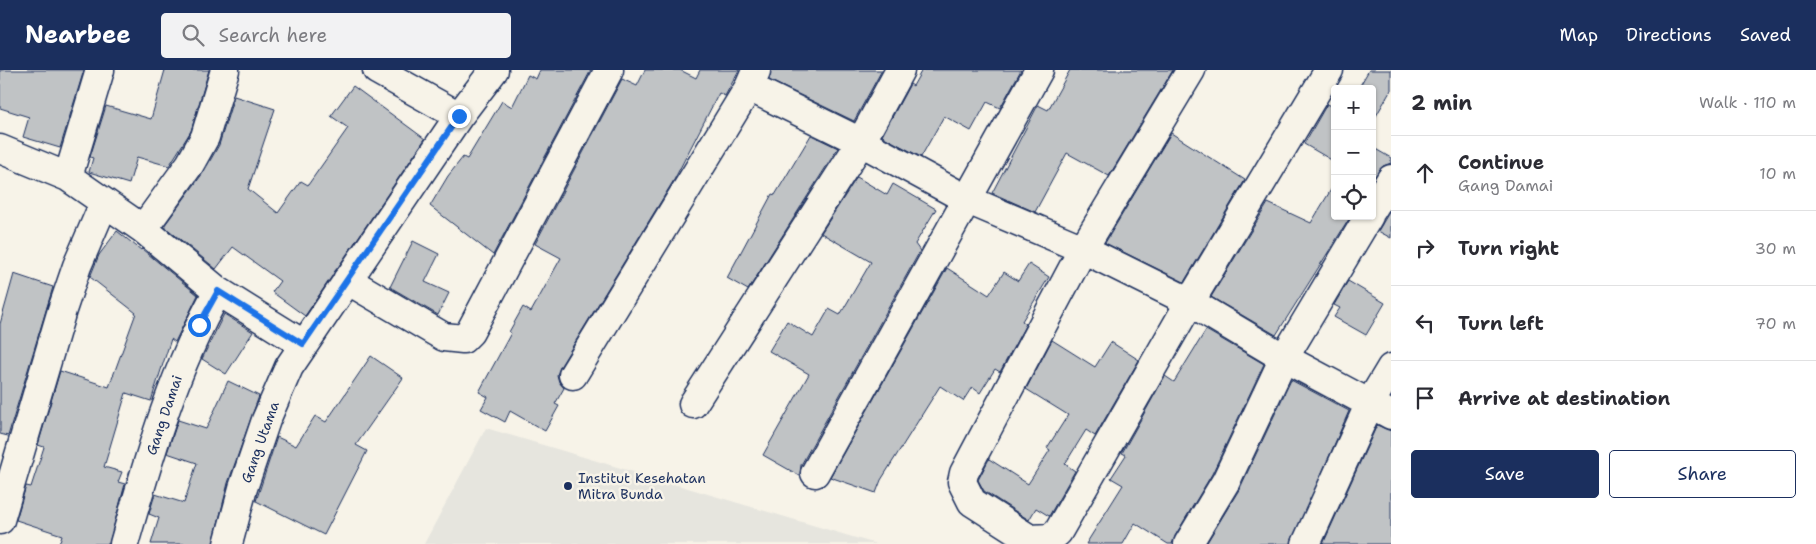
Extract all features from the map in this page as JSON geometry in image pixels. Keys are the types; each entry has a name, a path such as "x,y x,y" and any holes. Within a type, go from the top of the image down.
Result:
{"street":[{"path":"68,177 100,70"},
{"path":"143,229 190,164 205,137 225,70"},
{"path":"377,70 459,116"},
{"name":"Gang Utama","path":"228,544 243,488 266,420 289,367 459,116 494,70"},
{"path":"347,280 444,337 463,339 470,332 609,70"},
{"path":"693,404 861,142 900,70"},
{"path":"816,473 1039,70"},
{"path":"1191,70 1084,249 964,473 962,482 972,502 1030,539 1051,538 1058,532 1190,302 1328,70"},
{"path":"573,375 753,79 861,142 968,200 1084,249 1190,302 1284,358 1380,409"},
{"path":"0,149 68,177 143,229 218,291 303,344"},
{"path":"1376,203 1391,179"},
{"path":"0,520 62,310 77,266 104,203"},
{"path":"1188,544 1226,480 1284,358 1367,220"},
{"name":"Gang Damai","path":"124,544 152,447 177,376 199,325 218,291"},
{"path":"1306,544 1380,409 1391,368"}],"shaded area":[{"name":"Institut Kesehatan Mitra Bunda","path":"486,428 876,544 424,544"}],"building":[{"path":"0,70 84,70 60,148 23,137 29,117 0,108"},
{"path":"165,70 209,70 191,131 169,166 137,157 129,184 89,172 93,158 90,157 106,106 151,119"},
{"path":"540,70 591,70 493,255 430,206 448,176 463,157 467,159 502,101 512,107 528,75 536,79"},
{"path":"645,70 680,70 696,78 700,70 739,70 725,96 719,93 674,180 560,367 557,375 559,382 564,388 555,404 559,406 545,431 510,411 505,422 481,409 488,397 479,392 523,307 531,312 561,258 535,244 622,79 637,86"},
{"path":"771,70 882,70 854,121 769,80"},
{"path":"922,70 1021,70 1000,108 987,102 971,131 944,116 921,157 882,136 910,84 913,86"},
{"path":"1070,70 1173,70 1109,176 1067,153 1035,212 992,193 1038,105 1048,110"},
{"path":"1369,70 1391,70 1391,90 1376,116 1376,85 1360,85"},
{"path":"353,86 425,139 305,316 272,292 280,281 233,247 216,269 164,226 203,173 219,145 234,96 275,109 248,189 278,213 301,181 308,185 348,128 331,116"},
{"path":"1327,104 1331,106 1331,160 1304,144"},
{"path":"1171,133 1245,180 1184,282 1105,243"},
{"path":"811,135 838,148 748,290 727,278 772,194 775,195"},
{"path":"1376,149 1391,158 1391,163 1383,166 1376,175"},
{"path":"857,177 887,195 893,184 936,209 915,244 920,251 801,465 800,476 763,455 809,374 769,351 787,321 813,337 829,309 840,315 871,262 821,233"},
{"path":"1331,190 1331,220 1348,220 1276,335 1211,297 1268,203 1311,223"},
{"path":"1391,209 1391,238 1378,231"},
{"path":"117,231 198,295 175,342 171,339 151,401 126,393 104,467 122,472 118,482 125,484 109,544 59,544 62,535 16,520 26,486 31,487 44,447 38,445 60,371 109,387 136,313 90,277 99,255"},
{"path":"413,241 439,254 425,282 449,293 438,315 390,287"},
{"path":"1029,264 1049,277 1022,321 1026,324 1000,372 995,369 980,393 972,387 963,401 940,386 881,480 876,493 830,477 947,268 989,295 1004,272 1018,281"},
{"path":"14,274 53,287 8,436 0,434 0,324"},
{"path":"1348,281 1385,303 1366,335 1334,317 1340,308 1334,305"},
{"path":"224,314 253,332 226,374 202,359"},
{"path":"1206,330 1264,364 1212,474 1172,544 1168,544 1135,523 1123,544 1086,544 1123,485 1111,478 1126,455 1122,453 1165,376 1174,382"},
{"path":"1052,340 1095,367 1111,342 1139,360 1095,436 1086,430 1065,464 1075,471 1049,516 1036,508 1029,520 984,491 978,480 989,459 1028,484 1050,450 1047,448 1068,415 1026,389"},
{"path":"371,356 403,378 356,445 367,451 324,535 256,501 277,437 296,446 315,416 326,422"},
{"path":"1291,380 1349,411 1291,544 1206,544 1240,488"},
{"path":"228,381 259,396 228,483 213,544 151,544 159,518 149,514 155,494 184,503 197,463 167,453 178,420 206,429"},
{"path":"1377,425 1391,431 1391,544 1323,544"}],"place":[{"name":"Institut Kesehatan Mitra Bunda","path":"568,486"}],"route":[{"path":"199,325 218,291 303,344 459,116"}]}
